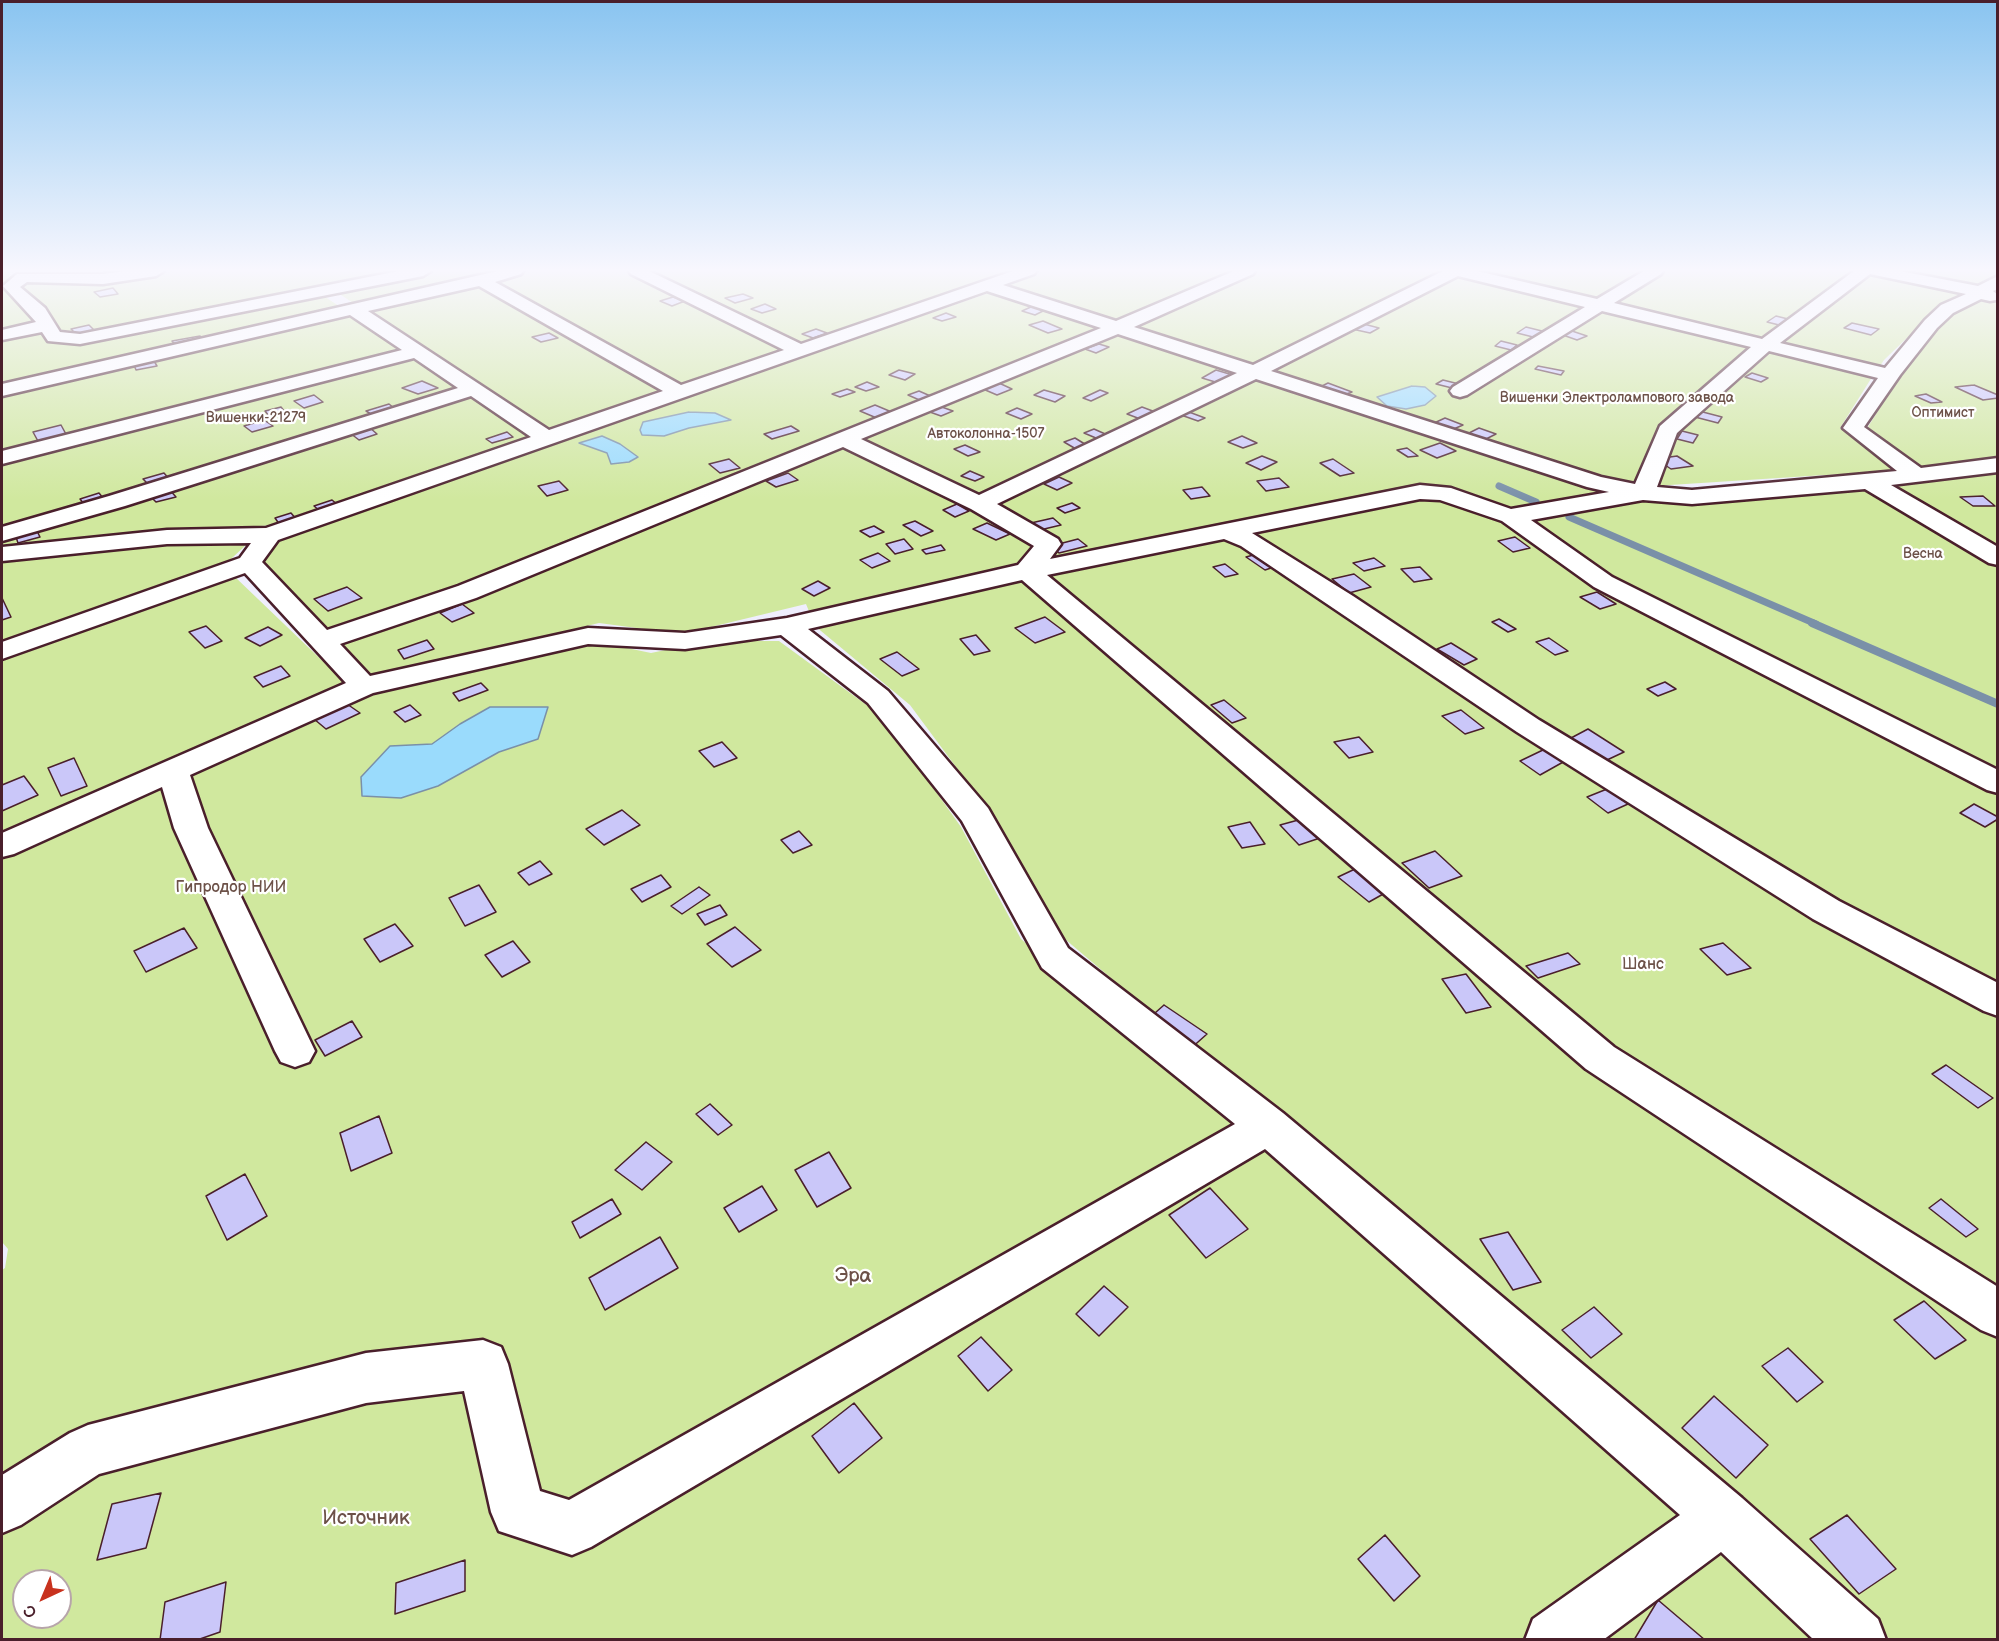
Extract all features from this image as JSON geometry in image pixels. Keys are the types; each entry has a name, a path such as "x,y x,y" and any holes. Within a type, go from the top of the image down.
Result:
{"street":[{"path":"2,390 186,348"},
{"path":"409,348 548,439"},
{"path":"599,348 680,393"},
{"path":"794,348 801,351"},
{"path":"2,554 167,537 269,535 811,348"},
{"path":"321,641 467,591 1068,348"},
{"path":"1177,348 1595,482 1643,493 1692,497 1869,482 1998,465"},
{"path":"979,504 1303,348"},
{"path":"1460,391 1530,348"},
{"path":"1643,493 1667,430 1762,348"},
{"path":"1776,348 1890,375"},
{"path":"1912,348 1853,428 1916,475"},
{"path":"2,457 415,352"},
{"path":"2,534 128,498 471,390"},
{"path":"844,439 979,504 1049,544 1027,571"},
{"path":"1869,482 1998,558"},
{"path":"2,846 364,686 588,636 685,641 788,626 1027,571 1420,492 1443,493 1510,516 1603,582 1998,783"},
{"path":"1510,516 1643,493"},
{"path":"1227,531 1250,541 1528,726 1826,910 1998,1001"},
{"path":"2,651 249,563 269,535"},
{"path":"249,563 364,686"},
{"path":"1027,571 1600,1058 1998,1314"},
{"path":"788,626 878,697 976,816 1055,958 1268,1126 1723,1517 1857,1640"},
{"path":"173,770 191,828 295,1051"},
{"path":"2,1506 88,1451 366,1378 483,1364 518,1512 572,1528 1268,1126"},
{"path":"1554,1640 1723,1517"}],"green space":[{"name":"Вишенки-21279","path":"2,348 401,348 533,436 278,525 168,531 2,552"},
{"name":"Вишенки-21279","path":"420,348 789,348 546,431"},
{"name":"Шанс","path":"829,348 1162,348 1589,487 1691,502 1997,470 1997,1639 1890,1639 1059,934 999,825 910,705 815,626 806,604 682,634 599,623 372,678 261,558 289,532"},
{"name":"Вишенки Электролампового завода","path":"1187,348 1765,348 1874,374 1840,428 1902,472 1639,487 1599,481"},
{"path":"1789,348 1897,348 1878,369"},
{"name":"Оптимист","path":"1918,348 1997,348 1997,461 1918,469 1866,430"},
{"path":"156,542 246,545 218,571 2,646 2,558"},
{"name":"Эра","path":"233,575 358,695 603,643 651,653 709,641 779,641 883,717 961,827 1021,939 1824,1639 2,1639 2,1270 5,1268 8,1249 2,1242 2,659"}],"water":[{"path":"1412,386 1425,387 1436,396 1425,405 1406,409 1387,406 1377,397"},
{"path":"689,412 715,413 731,420 689,428 664,436 642,435 640,430 643,422"},
{"path":"602,436 620,444 638,457 629,462 611,464 607,453 579,443"},
{"path":"490,707 548,707 538,739 499,752 438,786 401,798 362,796 361,777 390,746 432,744 460,724"}],"building":[{"path":"1089,348 1108,348 1096,353 1085,349"},
{"path":"154,361 157,366 136,370 134,365"},
{"path":"1538,366 1564,371 1561,375 1535,369"},
{"path":"899,370 915,374 905,380 889,375"},
{"path":"1216,370 1236,376 1222,384 1202,378"},
{"path":"1752,373 1768,378 1761,382 1745,377"},
{"path":"1443,380 1459,384 1452,388 1436,384"},
{"path":"422,381 438,388 418,394 402,388"},
{"path":"867,382 879,387 866,391 855,387"},
{"path":"999,383 1012,389 997,395 983,389"},
{"path":"1328,383 1352,392 1344,395 1320,387"},
{"path":"1974,385 1998,395 1998,398 1983,400 1955,387"},
{"path":"847,389 855,392 840,397 832,394"},
{"path":"1044,390 1065,396 1055,402 1034,395"},
{"path":"1100,390 1108,393 1091,401 1083,398"},
{"path":"919,391 935,398 924,402 908,395"},
{"path":"1926,394 1942,402 1931,403 1915,396"},
{"path":"314,395 323,402 304,408 294,401"},
{"path":"389,404 394,408 371,414 366,411"},
{"path":"875,405 894,413 879,419 860,411"},
{"path":"939,406 953,411 941,416 927,411"},
{"path":"281,407 285,412 269,416 265,411"},
{"path":"1142,407 1158,413 1143,420 1127,414"},
{"path":"1017,408 1032,414 1021,419 1006,413"},
{"path":"1699,411 1722,417 1718,423 1695,417"},
{"path":"1189,412 1205,418 1198,421 1181,415"},
{"path":"1445,418 1463,425 1449,431 1432,424"},
{"path":"264,420 273,426 252,432 244,426"},
{"path":"61,425 67,436 39,443 33,432"},
{"path":"791,426 799,431 772,439 764,434"},
{"path":"369,427 377,434 359,440 350,433"},
{"path":"1479,428 1496,434 1482,441 1465,435"},
{"path":"1094,429 1112,437 1103,441 1084,433"},
{"path":"1682,431 1698,435 1693,443 1677,439"},
{"path":"507,432 513,437 492,443 486,439"},
{"path":"1242,436 1257,443 1243,448 1228,442"},
{"path":"1075,438 1088,446 1076,449 1064,442"},
{"path":"1440,443 1456,451 1437,458 1420,450"},
{"path":"965,445 980,452 968,456 954,449"},
{"path":"1407,448 1418,456 1408,457 1397,450"},
{"path":"1262,456 1277,462 1261,470 1246,463"},
{"path":"1677,456 1693,466 1671,469 1656,459"},
{"path":"729,459 740,468 720,473 709,464"},
{"path":"1333,459 1354,473 1340,476 1320,463"},
{"path":"970,471 984,477 975,481 961,476"},
{"path":"164,473 170,480 150,486 143,479"},
{"path":"788,473 798,480 776,487 766,481"},
{"path":"1059,477 1072,483 1057,490 1044,484"},
{"path":"1279,478 1289,487 1266,491 1257,481"},
{"path":"559,481 568,490 547,496 538,486"},
{"path":"1202,487 1210,496 1191,499 1183,490"},
{"path":"169,489 176,497 156,502 149,495"},
{"path":"99,493 103,498 84,504 80,499"},
{"path":"1983,496 1995,506 1973,506 1960,497"},
{"path":"332,500 338,505 320,511 314,506"},
{"path":"1072,503 1080,508 1065,513 1057,508"},
{"path":"957,504 969,511 955,517 943,510"},
{"path":"291,513 297,520 280,525 275,518"},
{"path":"1053,518 1061,525 1040,530 1031,523"},
{"path":"915,521 933,531 921,536 903,525"},
{"path":"987,523 1010,534 996,540 973,529"},
{"path":"874,526 884,532 870,537 860,531"},
{"path":"37,531 40,537 18,543 16,537"},
{"path":"1515,537 1530,548 1513,552 1498,541"},
{"path":"904,539 913,549 895,554 886,544"},
{"path":"1078,539 1087,546 1059,553 1051,546"},
{"path":"941,545 945,550 926,554 922,550"},
{"path":"878,553 890,561 872,568 860,560"},
{"path":"1257,554 1277,566 1265,570 1246,557"},
{"path":"1374,558 1385,566 1364,571 1353,563"},
{"path":"1225,564 1238,574 1225,577 1213,567"},
{"path":"1420,567 1432,579 1414,582 1401,569"},
{"path":"1354,574 1371,587 1349,593 1332,579"},
{"path":"818,581 830,588 814,596 802,589"},
{"path":"347,587 362,598 328,611 314,599"},
{"path":"1597,592 1616,604 1600,609 1580,597"},
{"path":"2,598 11,617 2,620"},
{"path":"462,604 474,613 452,622 440,613"},
{"path":"1045,617 1065,632 1035,643 1015,628"},
{"path":"1499,619 1516,629 1508,632 1492,622"},
{"path":"206,626 222,641 205,648 189,632"},
{"path":"268,627 282,635 260,646 245,638"},
{"path":"976,635 990,651 974,655 960,639"},
{"path":"1549,638 1568,651 1555,655 1536,642"},
{"path":"427,640 434,649 404,659 398,650"},
{"path":"1451,643 1477,659 1464,665 1437,649"},
{"path":"897,652 919,669 902,676 880,659"},
{"path":"281,666 290,676 263,687 254,677"},
{"path":"1665,682 1676,689 1658,696 1647,689"},
{"path":"481,683 488,690 459,701 453,693"},
{"path":"1224,700 1246,718 1232,723 1211,705"},
{"path":"347,704 360,713 326,729 314,719"},
{"path":"410,705 421,715 405,722 394,712"},
{"path":"1461,710 1484,728 1465,734 1442,716"},
{"path":"1588,729 1624,752 1607,760 1571,738"},
{"path":"1359,737 1373,752 1349,758 1334,742"},
{"path":"722,742 737,758 714,767 699,751"},
{"path":"1545,749 1565,761 1540,775 1520,761"},
{"path":"74,758 87,786 61,796 48,768"},
{"path":"24,776 38,795 2,811 2,785"},
{"path":"1607,789 1628,804 1608,813 1587,797"},
{"path":"1974,804 1998,819 1985,827 1960,813"},
{"path":"622,810 640,825 604,845 586,829"},
{"path":"1302,819 1320,838 1299,845 1280,825"},
{"path":"1250,822 1265,844 1242,848 1228,827"},
{"path":"799,831 812,845 793,853 781,840"},
{"path":"1435,851 1462,876 1429,888 1402,863"},
{"path":"540,861 552,874 529,885 518,873"},
{"path":"1355,869 1385,893 1369,902 1338,877"},
{"path":"661,875 671,887 642,902 631,889"},
{"path":"479,885 496,912 465,926 449,898"},
{"path":"699,887 710,895 682,914 671,906"},
{"path":"720,905 727,915 705,925 697,914"},
{"path":"395,924 413,946 380,962 364,939"},
{"path":"735,927 761,950 732,967 707,944"},
{"path":"184,928 197,948 146,972 134,951"},
{"path":"513,941 530,962 502,977 485,955"},
{"path":"1723,943 1751,968 1727,975 1700,949"},
{"path":"1568,953 1580,964 1538,978 1526,966"},
{"path":"1466,974 1491,1007 1466,1013 1442,979"},
{"path":"1164,1005 1207,1034 1189,1050 1146,1021"},
{"path":"352,1021 362,1037 325,1056 315,1040"},
{"path":"1946,1065 1993,1098 1978,1108 1932,1074"},
{"path":"710,1104 732,1125 718,1135 696,1114"},
{"path":"379,1116 392,1153 351,1171 340,1133"},
{"path":"646,1142 672,1162 642,1190 615,1170"},
{"path":"829,1152 851,1188 817,1207 795,1170"},
{"path":"245,1174 267,1216 227,1240 206,1196"},
{"path":"762,1186 777,1210 739,1232 724,1208"},
{"path":"1210,1188 1248,1229 1206,1258 1169,1215"},
{"path":"612,1199 621,1214 580,1238 572,1222"},
{"path":"1941,1199 1978,1229 1966,1237 1929,1208"},
{"path":"1508,1232 1541,1282 1513,1290 1480,1239"},
{"path":"660,1237 678,1268 605,1310 589,1278"},
{"path":"1104,1286 1128,1307 1099,1336 1076,1314"},
{"path":"1924,1301 1966,1340 1935,1359 1894,1320"},
{"path":"1594,1307 1622,1334 1591,1358 1562,1330"},
{"path":"981,1337 1012,1370 988,1391 958,1356"},
{"path":"1788,1348 1823,1382 1797,1402 1762,1366"},
{"path":"1714,1396 1768,1445 1736,1478 1682,1428"},
{"path":"854,1403 882,1438 839,1473 812,1436"},
{"path":"161,1493 146,1548 97,1560 112,1504"},
{"path":"1847,1515 1896,1569 1859,1594 1810,1539"},
{"path":"1385,1535 1420,1576 1394,1601 1358,1559"},
{"path":"465,1560 465,1591 395,1614 396,1583"},
{"path":"226,1582 220,1632 197,1640 160,1640 165,1602"},
{"path":"1658,1600 1705,1640 1634,1640"}],"waterway":[{"path":"1499,486 1536,502"},
{"path":"1569,517 1816,624"},
{"path":"1812,623 1998,704"}],"park label":[{"name":"Автоколонна-1507","path":"986,434"},
{"name":"Весна","path":"1923,554"},
{"name":"Гипродор НИИ","path":"231,888"},
{"name":"Источник","path":"366,1519"}]}
